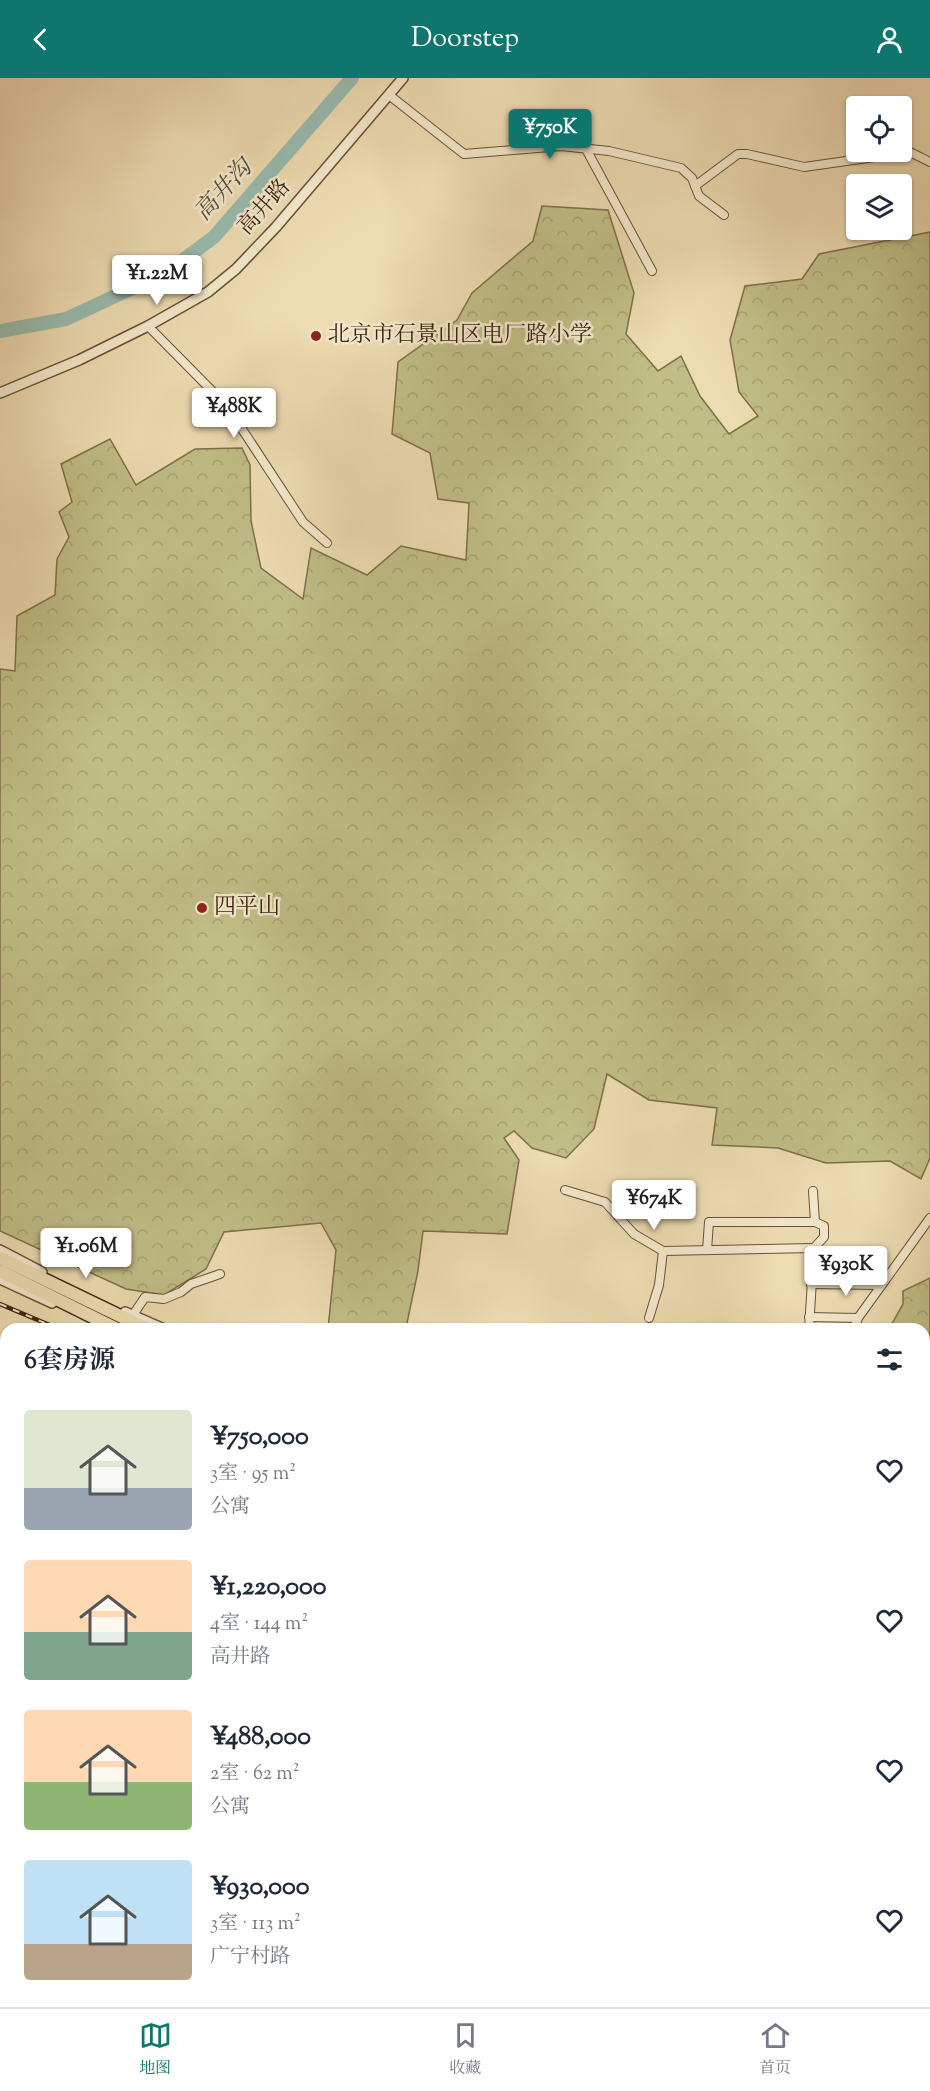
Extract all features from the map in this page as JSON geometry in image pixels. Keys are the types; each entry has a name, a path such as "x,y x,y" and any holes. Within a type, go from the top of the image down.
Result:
{"highway":[{"path":"0,1258 135,1323"},
{"path":"0,1271 105,1323"}],"street":[{"name":"高井路","path":"0,393 79,360 148,326 208,292 236,269 276,226 403,78"},
{"path":"389,95 464,154 561,146 609,151 681,168 692,178 699,196 724,215"},
{"path":"586,149 652,271"},
{"path":"695,186 738,154 804,167 910,152 930,162"},
{"path":"148,326 227,406 303,522 327,543"},
{"path":"565,1190 605,1202 634,1234 663,1251 814,1248"},
{"path":"813,1191 815,1222"},
{"path":"856,1323 930,1218"},
{"path":"707,1250 709,1222 815,1222 824,1226 824,1237 814,1248 808,1323"},
{"path":"0,1250 95,1299 151,1323"},
{"path":"649,1318 660,1285 663,1251"},
{"path":"133,1315 145,1297 164,1299 182,1292 191,1284 220,1274"},
{"path":"0,1279 93,1323"},
{"path":"811,1284 881,1285"},
{"path":"808,1317 858,1318"}],"green space":[{"path":"542,206 608,210 634,293 626,334 658,371 681,356 700,396 729,434 758,416 739,392 730,340 745,286 802,279 819,254 890,240 912,240 912,236 930,232 930,1158 921,1179 890,1161 826,1163 778,1148 712,1145 717,1108 649,1100 607,1074 594,1129 566,1158 532,1148 514,1131 504,1138 519,1160 507,1234 423,1231 418,1271 407,1323 329,1323 336,1250 321,1223 224,1232 206,1269 164,1295 126,1289 0,1231 0,669 15,671 17,616 55,595 57,559 69,537 59,512 72,502 61,464 110,439 136,485 195,449 242,448 250,465 251,521 261,568 303,599 311,548 367,575 401,546 466,560 469,503 438,499 430,453 392,434 398,362 457,320 472,293 533,241"},
{"path":"930,1278 930,1323 892,1323 903,1304 903,1291"}],"waterway":[{"name":"高井沟","path":"0,331 66,319 167,272 214,237 352,78"}],"railway":[{"path":"0,1304 45,1323"}],"place":[{"name":"北京市石景山区电厂路小学","path":"316,336"},
{"name":"四平山","path":"202,908"}]}
